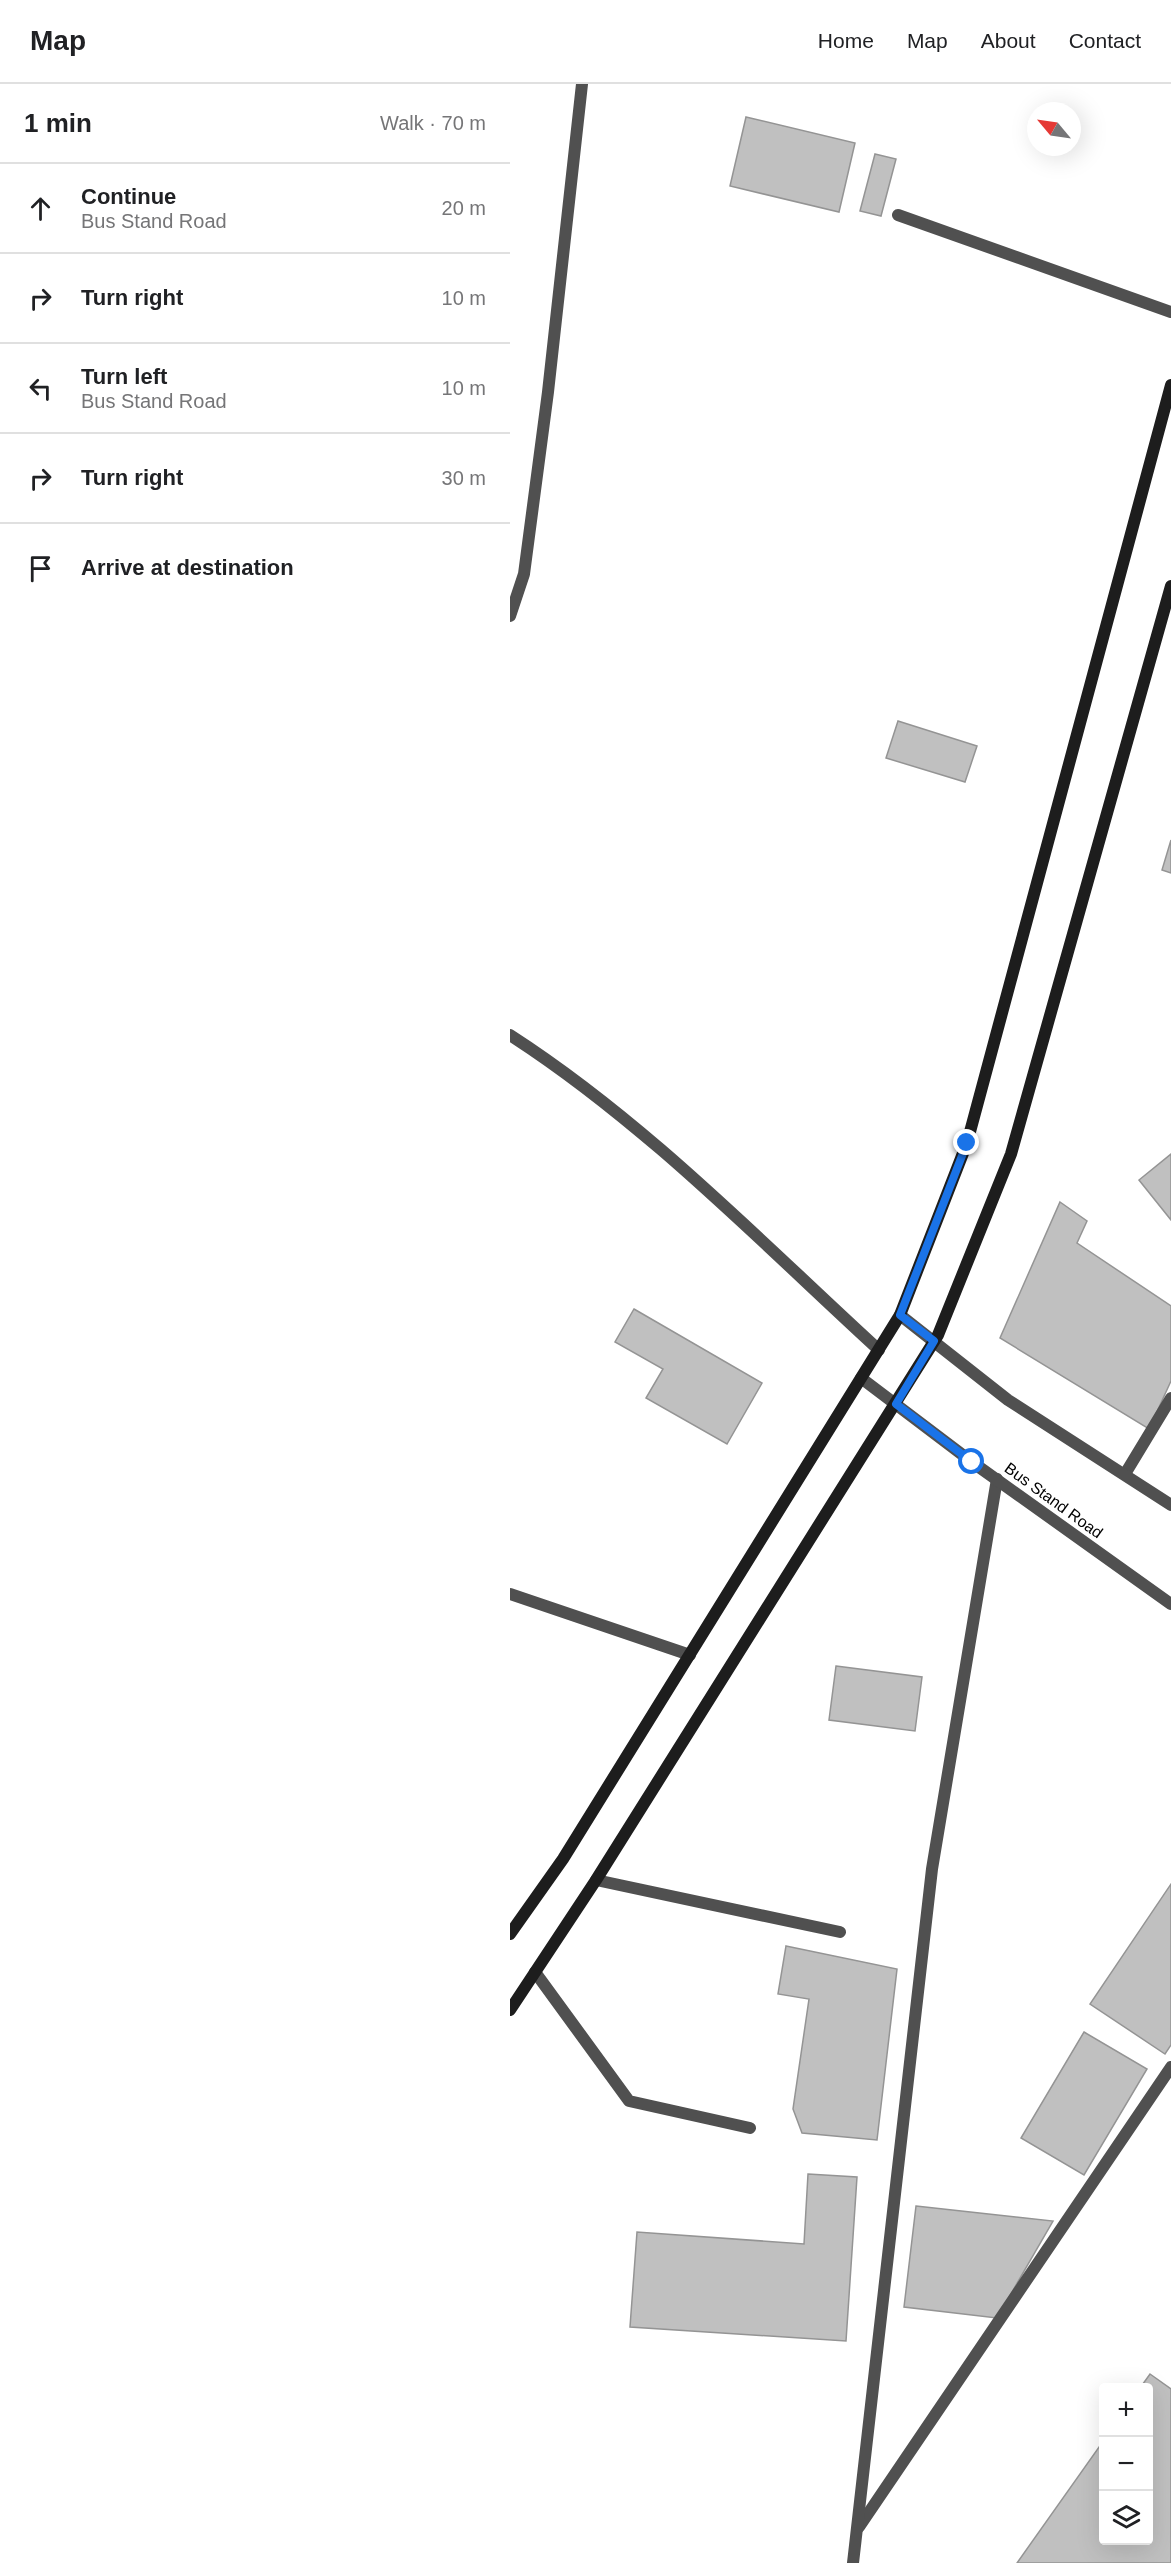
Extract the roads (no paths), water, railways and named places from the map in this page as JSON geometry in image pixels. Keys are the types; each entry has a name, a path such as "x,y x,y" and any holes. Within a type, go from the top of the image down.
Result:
{"main road":[{"path":"510,1934 563,1859 900,1315 967,1143 1171,385"},
{"path":"510,2010 596,1880 934,1341 1011,1154 1171,586"}],"street":[{"path":"510,616 524,574 548,392 582,84"},
{"path":"898,214 1171,312"},
{"path":"510,1035 557,1065 649,1140 879,1350"},
{"path":"900,1315 1008,1400 1171,1505"},
{"name":"Bus Stand Road","path":"861,1378 1171,1604"},
{"path":"1125,1474 1171,1398"},
{"path":"853,2563 932,1869 998,1479"},
{"path":"510,1594 690,1655"},
{"path":"596,1880 840,1932"},
{"path":"535,1972 629,2101 750,2128"},
{"path":"856,2530 1171,2067"}]}
